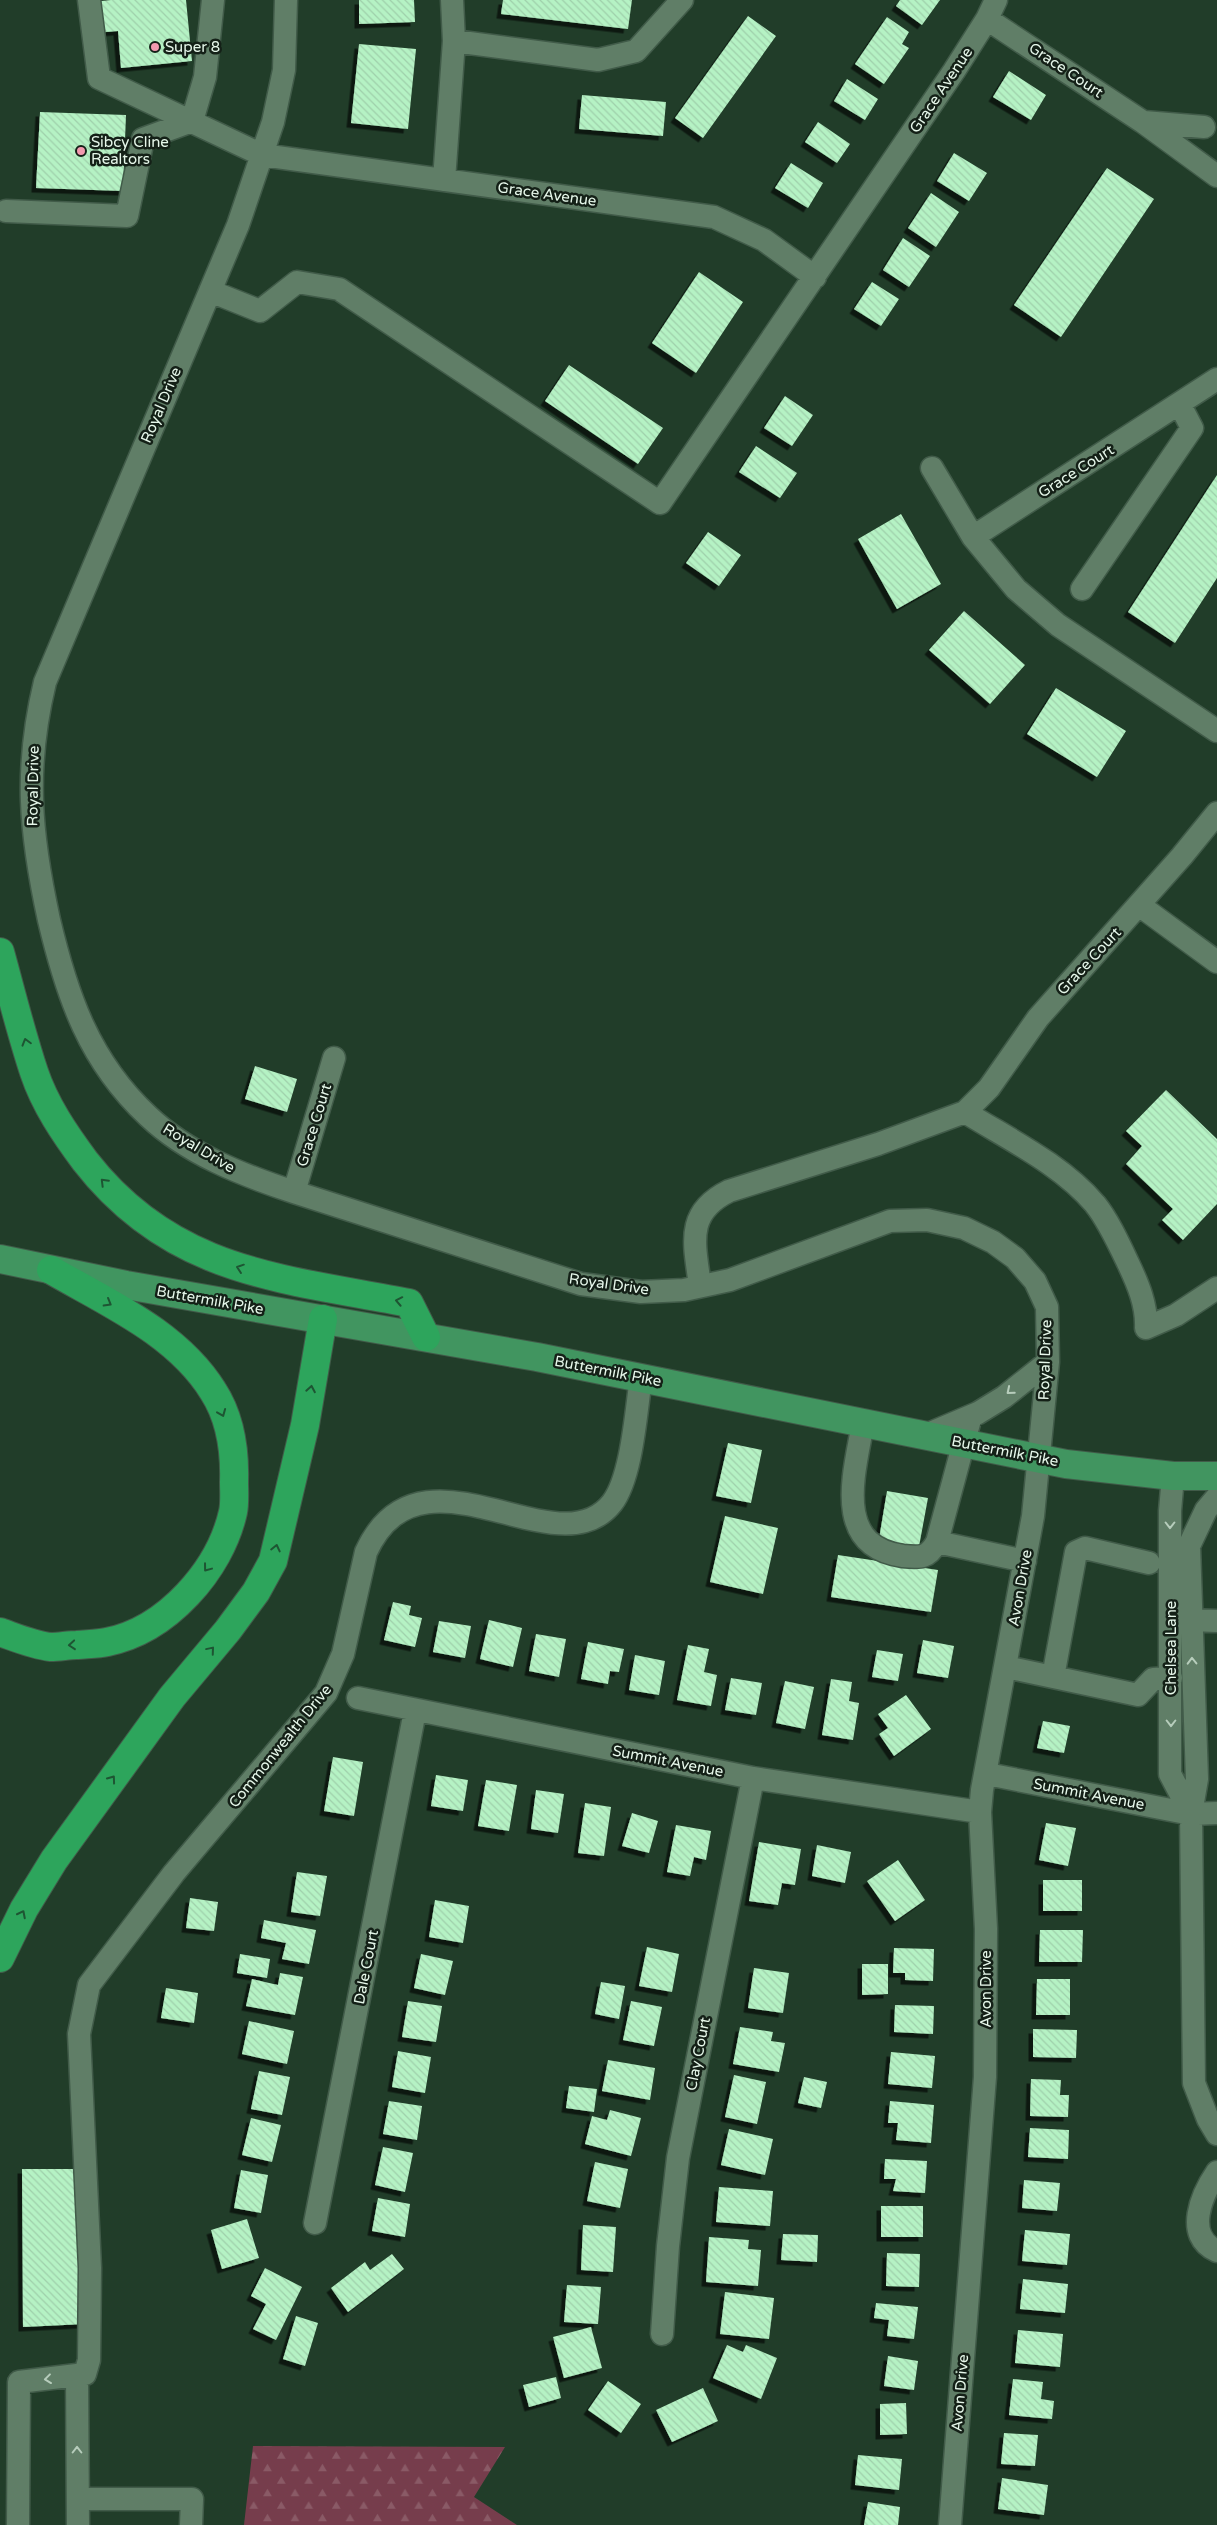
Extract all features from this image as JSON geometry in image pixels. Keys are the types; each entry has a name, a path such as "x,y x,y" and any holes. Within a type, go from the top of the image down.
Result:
{"highway":[{"path":"0,952 34,1073 52,1112 94,1172 132,1211 190,1249 251,1272 409,1303 426,1337"},
{"path":"0,1632 29,1643 52,1647 108,1642 135,1632 158,1619 178,1604 210,1565 222,1542 233,1511 235,1455 227,1425 214,1392 198,1370 177,1349 142,1323 51,1270"},
{"path":"0,1958 24,1909 54,1860 172,1697 228,1630 256,1592 273,1561 304,1425 323,1319"}],"main road":[{"name":"Buttermilk Pike","path":"0,1260 426,1337 1039,1458 1115,1471 1173,1476 1217,1476"}],"street":[{"name":"Grace Avenue","path":"89,0 99,78 262,156 714,217 764,240 815,277"},
{"path":"6,211 127,216 143,139 192,121 206,76 213,0"},
{"name":"Royal Drive","path":"286,0 284,70 274,122 238,225 45,682 36,718 31,762 32,832 59,962 78,1018 113,1078 148,1116 174,1138 213,1161 252,1178 581,1284 641,1292 684,1290 730,1280 890,1221 927,1220 964,1228 993,1242 1015,1258 1035,1281 1047,1307 1048,1362 1039,1458"},
{"path":"444,180 454,41 452,0"},
{"path":"454,41 598,60 636,51 682,0"},
{"name":"Grace Avenue","path":"210,291 260,311 296,282 339,289 660,503 815,277 992,10"},
{"name":"Grace Court","path":"992,10 1217,176"},
{"name":"Grace Court","path":"1143,122 1204,127"},
{"name":"Grace Court","path":"973,537 1180,405 1217,379"},
{"path":"1082,589 1192,428 1180,405"},
{"path":"932,468 973,537 1016,590 1058,625 1214,723"},
{"name":"Grace Court","path":"964,1112 989,1088 1038,1018 1202,834 1217,813"},
{"path":"1139,906 1217,962"},
{"name":"Grace Court","path":"294,1192 334,1058"},
{"path":"700,1286 694,1240 697,1220 716,1197 729,1191 878,1144 964,1112 1057,1170 1095,1204 1121,1247 1135,1276 1147,1312 1146,1328 1176,1315 1217,1288"},
{"path":"926,1435 971,1416 1004,1397 1048,1362"},
{"name":"Commonwealth Drive","path":"77,2375 86,2374 89,2360 90,2268 79,2034 89,1985 174,1873 326,1693 343,1654 366,1552 372,1539 390,1517 400,1510 422,1503 461,1502 561,1524 591,1520 612,1503 624,1481 641,1378"},
{"path":"863,1422 852,1501 860,1528 876,1548 889,1554 921,1558 931,1553 937,1542 971,1416"},
{"name":"Avon Drive","path":"950,2525 985,2077 986,1929 980,1812 982,1790 987,1774 1033,1516 1039,1458"},
{"name":"Chelsea Lane","path":"1173,1476 1170,1512 1170,1774 1191,1814"},
{"name":"Chelsea Lane","path":"1217,1496 1206,1510 1189,1546 1197,1779 1191,1814 1194,2083 1208,2119 1217,2134"},
{"path":"937,1542 1025,1561"},
{"path":"1052,1677 1076,1552 1085,1548 1149,1563"},
{"path":"1191,1620 1217,1621"},
{"path":"1006,1667 1138,1695 1154,1679 1171,1678"},
{"name":"Summit Avenue","path":"358,1698 753,1778 980,1812"},
{"name":"Dale Court","path":"315,2223 415,1710"},
{"name":"Summit Avenue","path":"987,1774 1191,1814 1217,1813"},
{"name":"Clay Court","path":"662,2334 668,2246 678,2158 753,1778"},
{"path":"1217,2172 1202,2199 1196,2218 1200,2236 1217,2251"},
{"path":"18,2525 19,2382 77,2375 78,2525"},
{"path":"78,2499 192,2499 191,2525"}],"green space":[{"path":"253,2446 505,2447 474,2497 517,2525 244,2525"}],"building":[{"name":"Super 8","path":"111,0 186,0 192,61 121,68 118,31 95,33 92,2"},
{"path":"359,0 414,0 415,22 359,24"},
{"path":"503,0 632,0 628,29 501,14"},
{"path":"900,0 940,0 922,25 896,6"},
{"path":"748,16 776,36 703,138 675,118"},
{"path":"887,17 909,32 902,44 909,48 884,84 855,64"},
{"path":"359,44 416,49 408,129 351,123"},
{"path":"1009,71 1046,95 1031,120 993,97"},
{"path":"847,79 878,99 865,120 834,101"},
{"path":"582,95 666,102 663,136 579,129"},
{"name":"Sibcy Cline Realtors","path":"40,112 126,115 123,191 36,188"},
{"path":"818,122 850,144 837,163 805,142"},
{"path":"954,153 987,173 969,201 937,181"},
{"path":"791,163 823,183 808,208 775,188"},
{"path":"1107,168 1154,199 1061,337 1014,305"},
{"path":"931,193 959,212 936,247 908,228"},
{"path":"903,238 930,256 909,287 883,270"},
{"path":"699,272 743,302 696,373 652,343"},
{"path":"872,282 899,299 881,326 854,309"},
{"path":"569,365 663,428 638,464 545,401"},
{"path":"785,396 813,415 792,446 764,428"},
{"path":"756,446 797,473 780,498 739,472"},
{"path":"1217,475 1217,578 1175,643 1128,612"},
{"path":"901,514 941,584 897,609 858,539"},
{"path":"708,532 741,555 719,586 686,563"},
{"path":"964,611 1025,665 990,704 929,650"},
{"path":"1056,688 1126,731 1097,777 1027,734"},
{"path":"255,1066 297,1079 287,1112 245,1099"},
{"path":"1166,1090 1217,1139 1217,1204 1183,1240 1162,1220 1173,1209 1126,1164 1142,1146 1126,1131"},
{"path":"728,1443 762,1450 751,1503 716,1496"},
{"path":"887,1491 928,1498 918,1552 878,1545"},
{"path":"725,1516 778,1528 763,1594 710,1582"},
{"path":"838,1555 938,1570 931,1612 831,1597"},
{"path":"393,1602 411,1606 409,1615 422,1618 415,1647 384,1640"},
{"path":"489,1620 522,1628 513,1667 480,1659"},
{"path":"439,1621 471,1626 465,1658 433,1652"},
{"path":"536,1634 566,1639 559,1677 529,1671"},
{"path":"923,1640 954,1646 948,1678 917,1673"},
{"path":"588,1642 624,1649 619,1672 610,1671 608,1684 581,1679"},
{"path":"688,1645 709,1649 704,1672 717,1675 711,1706 677,1700"},
{"path":"877,1650 903,1654 898,1681 872,1677"},
{"path":"635,1655 665,1661 659,1695 629,1690"},
{"path":"731,1678 762,1683 756,1715 725,1710"},
{"path":"831,1679 852,1682 849,1701 859,1703 853,1740 822,1735"},
{"path":"785,1681 814,1687 805,1729 776,1723"},
{"path":"906,1695 931,1729 894,1756 879,1734 888,1728 878,1714"},
{"path":"1043,1721 1070,1726 1064,1753 1037,1748"},
{"path":"333,1757 363,1762 354,1816 324,1811"},
{"path":"436,1775 468,1780 463,1811 431,1806"},
{"path":"486,1780 517,1785 509,1831 478,1826"},
{"path":"536,1790 564,1794 558,1833 531,1829"},
{"path":"585,1803 611,1807 604,1856 578,1853"},
{"path":"632,1813 658,1821 649,1853 622,1846"},
{"path":"1046,1823 1076,1828 1068,1866 1039,1860"},
{"path":"676,1825 711,1831 706,1860 694,1857 690,1876 667,1872"},
{"path":"759,1842 801,1849 795,1885 782,1883 778,1905 749,1901"},
{"path":"817,1845 851,1852 845,1883 812,1876"},
{"path":"898,1860 925,1900 895,1921 867,1881"},
{"path":"297,1872 327,1876 320,1916 291,1912"},
{"path":"1043,1880 1082,1880 1082,1911 1043,1911"},
{"path":"190,1898 218,1902 214,1931 186,1928"},
{"path":"435,1900 469,1906 463,1943 429,1937"},
{"path":"264,1920 316,1930 309,1964 282,1959 286,1943 261,1938"},
{"path":"1040,1930 1083,1930 1082,1962 1039,1962"},
{"path":"647,1947 679,1954 672,1992 639,1986"},
{"path":"894,1948 934,1949 933,1981 905,1980 905,1973 893,1973"},
{"path":"240,1954 270,1959 267,1978 237,1973"},
{"path":"421,1954 453,1961 445,1995 414,1988"},
{"path":"862,1964 888,1964 888,1994 862,1995"},
{"path":"754,1968 789,1973 783,2013 748,2008"},
{"path":"280,1973 303,1977 295,2015 246,2006 252,1979 278,1985"},
{"path":"1037,1979 1070,1979 1070,2015 1036,2015"},
{"path":"601,1982 625,1986 619,2019 595,2014"},
{"path":"166,1988 198,1993 194,2023 161,2018"},
{"path":"408,2001 442,2006 436,2042 402,2037"},
{"path":"631,2001 662,2007 654,2046 623,2040"},
{"path":"895,2005 934,2006 933,2034 894,2032"},
{"path":"249,2021 294,2031 287,2064 242,2054"},
{"path":"740,2027 773,2032 771,2041 785,2043 779,2072 733,2064"},
{"path":"1033,2029 1077,2030 1076,2058 1033,2057"},
{"path":"398,2051 431,2057 425,2093 392,2087"},
{"path":"891,2052 935,2056 932,2088 888,2084"},
{"path":"608,2060 655,2068 650,2100 602,2091"},
{"path":"259,2071 290,2077 282,2115 251,2109"},
{"path":"734,2075 766,2082 757,2124 725,2117"},
{"path":"804,2077 827,2082 821,2108 798,2103"},
{"path":"1031,2079 1061,2080 1060,2095 1069,2095 1068,2117 1030,2116"},
{"path":"569,2086 597,2089 594,2112 566,2108"},
{"path":"389,2101 422,2106 417,2140 383,2134"},
{"path":"890,2101 934,2105 931,2143 896,2140 898,2123 888,2123"},
{"path":"610,2110 641,2118 631,2156 585,2144 592,2116 607,2120"},
{"path":"251,2118 281,2125 272,2162 242,2155"},
{"path":"1030,2128 1069,2130 1068,2159 1028,2157"},
{"path":"729,2129 773,2139 765,2175 721,2165"},
{"path":"383,2147 413,2153 405,2192 375,2185"},
{"path":"885,2159 927,2161 925,2193 893,2191 896,2179 884,2179"},
{"path":"595,2162 628,2169 620,2208 587,2201"},
{"path":"22,2169 80,2169 85,2324 23,2327"},
{"path":"241,2170 268,2175 261,2213 234,2208"},
{"path":"1024,2180 1060,2183 1057,2211 1022,2208"},
{"path":"719,2187 773,2191 770,2226 716,2222"},
{"path":"378,2198 410,2204 405,2237 372,2231"},
{"path":"881,2206 923,2206 923,2237 881,2237"},
{"path":"247,2219 259,2258 222,2269 211,2230"},
{"path":"583,2225 616,2227 613,2272 581,2270"},
{"path":"1025,2230 1070,2234 1067,2265 1022,2261"},
{"path":"783,2234 818,2235 817,2262 781,2260"},
{"path":"709,2237 749,2240 748,2249 761,2250 758,2286 706,2282"},
{"path":"887,2253 920,2254 919,2287 886,2286"},
{"path":"392,2254 404,2269 348,2312 331,2288 365,2262 370,2270"},
{"path":"265,2268 302,2287 276,2340 253,2329 266,2304 251,2296"},
{"path":"1023,2279 1068,2284 1065,2313 1020,2309"},
{"path":"567,2285 601,2287 598,2324 564,2322"},
{"path":"725,2292 774,2298 769,2339 720,2334"},
{"path":"876,2303 918,2307 914,2339 887,2336 889,2320 874,2318"},
{"path":"296,2316 318,2323 305,2366 283,2359"},
{"path":"591,2327 602,2368 564,2378 553,2337"},
{"path":"1018,2330 1063,2334 1060,2367 1015,2363"},
{"path":"727,2345 743,2352 746,2345 777,2358 761,2399 713,2378"},
{"path":"888,2356 918,2361 914,2390 884,2386"},
{"path":"556,2377 561,2398 529,2407 523,2385"},
{"path":"1013,2379 1043,2382 1041,2399 1054,2401 1052,2419 1009,2415"},
{"path":"608,2381 641,2404 621,2433 588,2410"},
{"path":"703,2388 718,2421 672,2442 656,2410"},
{"path":"906,2403 907,2434 880,2435 880,2404"},
{"path":"1004,2433 1038,2435 1035,2466 1001,2464"},
{"path":"858,2455 902,2459 899,2490 855,2485"},
{"path":"1002,2478 1048,2485 1044,2515 998,2509"},
{"path":"868,2502 900,2507 898,2525 864,2525"}],"place":[{"name":"Super 8","path":"155,47"},
{"name":"Sibcy Cline Realtors","path":"81,151"}]}
